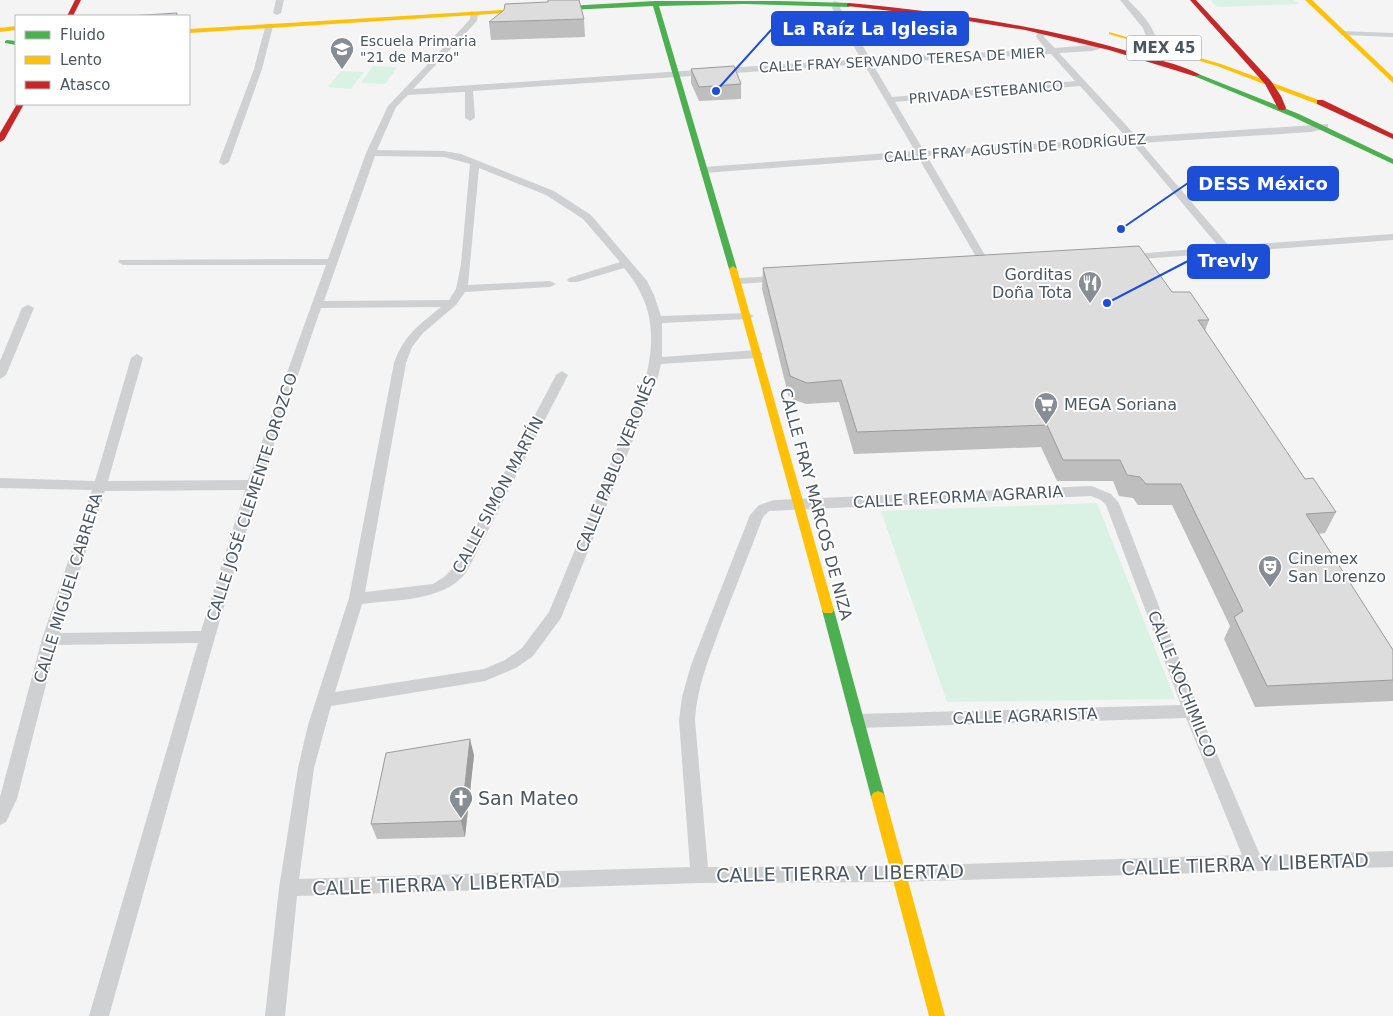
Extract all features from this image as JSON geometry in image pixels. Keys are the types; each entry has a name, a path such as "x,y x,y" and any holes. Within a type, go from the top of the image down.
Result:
{"main road":[{"path":"70,15 78,0"},
{"path":"616,5 630,0"},
{"name":"MEX 45","path":"190,31 270,26 475,5 616,5 656,1 747,0 837,3 952,16 1042,32 1100,46 1201,77 1282,108 1324,126 1393,162"},
{"name":"MEX 45","path":"1193,0 1268,83 1278,96 1282,108"},
{"path":"1308,0 1344,32 1393,81"},
{"name":"CALLE FRAY MARCOS DE NIZA","path":"656,1 655,8 674,75 748,316 937,1016"},
{"path":"0,30 15,28"},
{"name":"MEX 45","path":"1096,30 1153,45 1268,83 1355,118 1393,137"},
{"path":"0,140 19,105"}],"street":[{"path":"277,13 280,0"},
{"path":"1124,0 1145,26 1153,40 1153,45"},
{"path":"837,3 836,8 987,267"},
{"name":"CALLE JOSÉ CLEMENTE OROZCO","path":"99,1016 252,485 371,153 386,116 405,92 474,19 475,5"},
{"path":"224,162 258,69 270,26"},
{"path":"1042,32 1040,37 1134,140 1227,250"},
{"path":"1344,32 1393,35"},
{"name":"CALLE FRAY SERVANDO TERESA DE MIER","path":"405,92 867,61 1092,49 1100,46"},
{"name":"PRIVADA ESTEBANICO","path":"890,100 1083,83"},
{"path":"469,89 470,118"},
{"name":"CALLE FRAY AGUSTÍN DE RODRÍGUEZ","path":"704,170 1311,129 1324,126"},
{"name":"CALLE PABLO VERONÉS","path":"326,700 485,675 509,666 524,656 539,640 556,614 651,381 656,361 656,320 650,296 643,283 587,217 569,203 550,193 474,163 444,154 371,153"},
{"path":"276,1016 288,888 306,769 313,736 326,700 356,599 400,363 406,346 419,331 452,303 462,289 466,264 474,163"},
{"path":"1117,257 1393,237"},
{"path":"123,262 331,262"},
{"path":"572,280 626,264"},
{"path":"738,281 788,278"},
{"path":"462,289 550,284"},
{"path":"317,305 452,303"},
{"path":"0,375 28,308"},
{"path":"656,320 748,316"},
{"path":"656,361 757,354"},
{"name":"CALLE MIGUEL CABRERA","path":"0,817 8,800 50,639 100,486 138,358"},
{"name":"CALLE SIMÓN MARTÍN","path":"356,599 434,589 445,585 453,579 461,568 562,375"},
{"path":"0,483 100,486 252,485"},
{"name":"CALLE REFORMA AGRARIA","path":"700,876 687,720 688,703 692,683 757,515 764,508 1092,491 1106,497 1112,504"},
{"name":"CALLE XOCHIMILCO","path":"1112,504 1192,712 1256,864"},
{"path":"50,639 207,637"},
{"name":"CALLE AGRARISTA","path":"858,721 1192,712"},
{"name":"CALLE TIERRA Y LIBERTAD","path":"288,888 700,876 898,874 1393,859"}],"green space":[{"path":"1210,0 1294,0 1299,4 1221,7 1216,6"},
{"path":"373,66 397,67 385,84 361,83"},
{"path":"341,71 364,72 351,89 328,87"},
{"path":"1097,503 1175,699 947,702 881,511"}],"building":[{"path":"548,0 579,0 584,19 489,22 504,10 505,4 548,2"},
{"path":"177,13 176,15 144,15"},
{"path":"734,66 741,84 699,87 691,69"},
{"name":"MEGA Soriana","path":"1139,246 1172,292 1190,292 1209,320 1198,320 1305,479 1313,478 1336,512 1306,514 1393,650 1393,680 1267,686 1234,617 1243,611 1181,484 1146,484 1140,477 1127,475 1120,460 1063,460 1047,425 857,432 841,380 807,383 790,376 763,268"},
{"name":"San Mateo","path":"470,739 461,821 371,824 386,753"}],"traffic: fast":[{"path":"655,3 733,269"},
{"path":"568,8 709,3 849,5"},
{"path":"7,42 15,43"},
{"path":"1196,75 1296,116 1393,162"},
{"path":"828,610 878,797"}],"traffic: slow":[{"path":"1308,0 1393,81"},
{"path":"190,31 568,8"},
{"path":"0,30 15,28"},
{"path":"1111,33 1219,65 1320,102"},
{"path":"733,269 828,610"},
{"path":"878,797 937,1016"}],"traffic: jam":[{"path":"70,15 78,0"},
{"path":"1193,0 1268,83 1277,96 1282,108"},
{"path":"849,5 937,14 1025,28 1112,48 1196,75"},
{"path":"1320,102 1393,137"},
{"path":"0,140 19,105"}],"place":[{"name":"Escuela Primaria \"21 de Marzo\"","path":"342,70"},
{"name":"La Raíz La Iglesia","path":"716,91"},
{"name":"DESS México","path":"1121,229"},
{"name":"Trevly","path":"1107,303"},
{"name":"Gorditas Doña Tota","path":"1090,304"},
{"name":"MEGA Soriana","path":"1046,425"},
{"name":"Cinemex San Lorenzo","path":"1270,588"},
{"name":"San Mateo","path":"461,819"}]}
